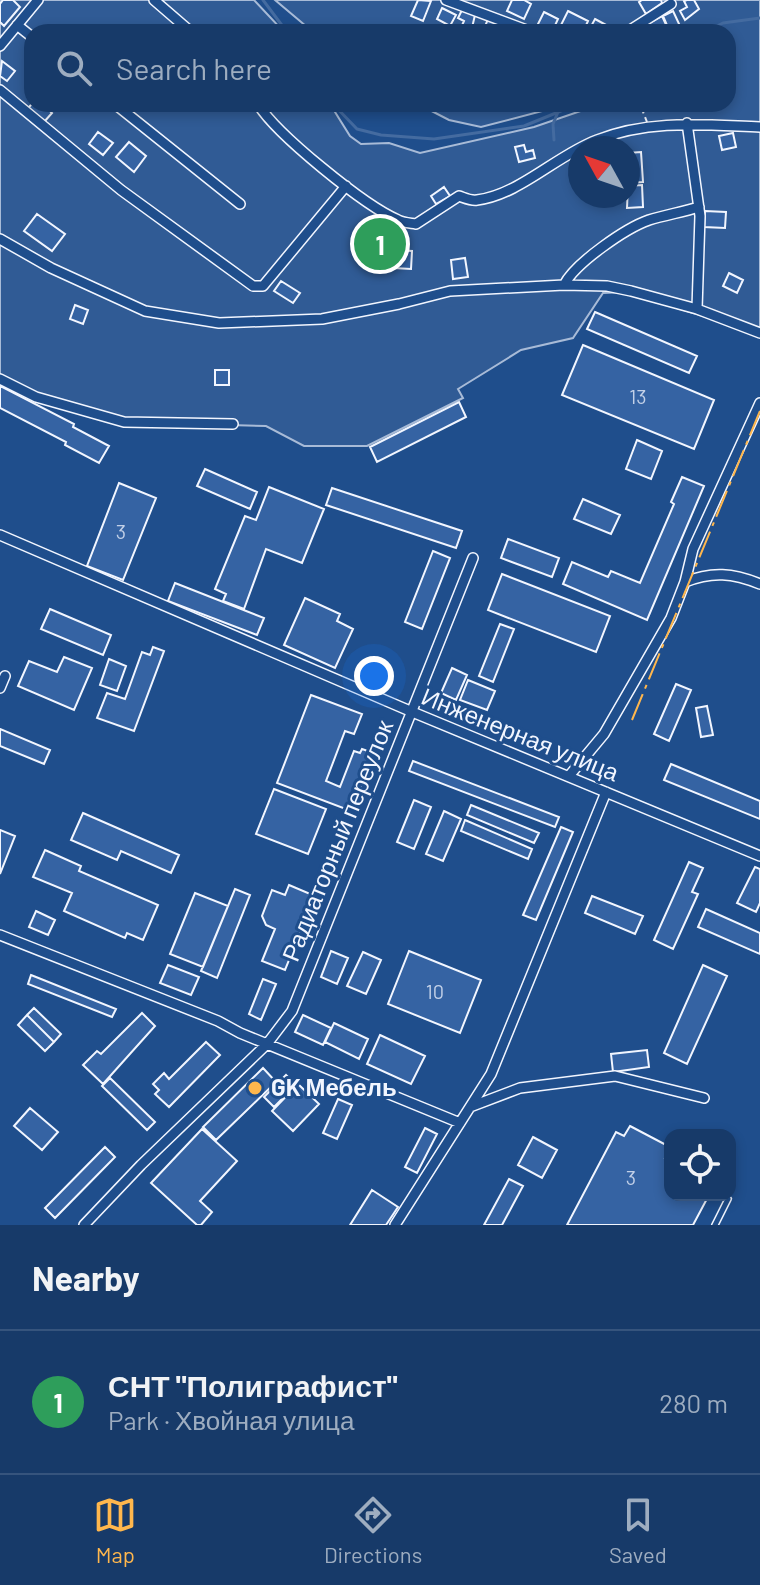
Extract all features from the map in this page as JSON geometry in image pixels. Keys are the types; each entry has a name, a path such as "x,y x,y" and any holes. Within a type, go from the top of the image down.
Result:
{"street":[{"path":"0,46 37,0"},
{"path":"154,0 182,24"},
{"path":"446,0 510,24"},
{"path":"640,24 671,4"},
{"path":"17,25 24,31"},
{"path":"0,90 24,110"},
{"path":"27,112 121,190 253,286 263,286 346,186"},
{"path":"125,112 240,204"},
{"path":"263,112 290,139 372,207 401,222 416,224 459,196 475,201 518,185 564,154 598,139 644,126 687,123 760,127"},
{"path":"687,123 699,207 697,309"},
{"path":"564,285 569,273 582,261 646,221 699,207"},
{"path":"0,239 51,268 145,311 219,323 322,319 450,291 564,285 607,286 697,309 760,333"},
{"path":"0,379 36,397 124,422 233,424"},
{"path":"569,776 604,734 671,618 685,582 693,549 760,403"},
{"name":"Инженерная улица","path":"0,535 410,711 760,856"},
{"name":"Радиаторный переулок","path":"84,1225 141,1165 267,1044 292,1011 473,558"},
{"path":"685,582 706,573 748,579 760,584"},
{"path":"0,688 5,676"},
{"path":"395,1225 491,1074 606,792"},
{"path":"0,935 218,1021 460,1123"},
{"path":"470,1107 520,1088 615,1076 704,1098"}],"lane":[{"path":"715,1225 727,1201"}],"shaded area":[{"path":"0,0 254,0 276,24 24,24 24,112 335,112 350,136 361,144 389,143 420,153 534,127 578,112 736,112 736,24 304,24 275,0 760,0 760,334 626,292 603,293 573,338 521,350 458,389 463,398 367,446 304,446 266,426 119,422 59,407 0,378"},
{"path":"434,112 538,112 481,127 449,120"}],"building":[{"path":"3,0 13,0 20,7 4,26 0,22 0,4"},
{"path":"418,0 431,1 423,21 411,16"},
{"path":"512,0 524,0 531,4 524,19 507,11"},
{"path":"661,0 662,3 646,14 639,2"},
{"path":"694,0 699,9 685,20 680,11 687,7 684,1"},
{"path":"442,8 456,15 451,24 437,19"},
{"path":"463,8 475,15 473,24 463,24 464,21 458,18"},
{"path":"568,11 588,21 587,24 562,24"},
{"path":"673,11 679,24 666,24 663,16"},
{"path":"544,12 558,19 556,24 538,24"},
{"path":"662,16 666,24 650,24"},
{"path":"2,61 15,71 7,81 0,76"},
{"path":"33,112 51,112 44,122"},
{"path":"98,132 113,143 103,155 89,144"},
{"path":"733,133 736,147 722,150 719,136"},
{"path":"129,142 146,156 134,172 116,157"},
{"path":"524,145 526,152 533,150 535,158 519,162 515,147"},
{"path":"640,152 643,182 640,182"},
{"path":"642,185 643,207 640,207"},
{"path":"444,187 450,196 436,204 431,196"},
{"path":"705,211 726,212 725,228 704,227"},
{"path":"37,214 65,234 52,251 24,231"},
{"path":"395,250 412,251 411,269 394,268"},
{"path":"465,258 468,277 453,279 451,260"},
{"path":"729,273 743,280 737,293 723,286"},
{"path":"281,281 300,293 293,303 274,291"},
{"path":"75,305 88,310 83,324 70,319"},
{"path":"595,312 697,356 689,373 587,329"},
{"path":"583,345 714,400 694,449 562,395"},
{"path":"215,370 229,370 229,385 215,385"},
{"path":"0,386 109,446 99,463 0,408"},
{"path":"459,402 466,417 377,462 370,447"},
{"path":"637,440 662,451 651,479 626,469"},
{"path":"205,469 257,492 250,509 197,486"},
{"path":"682,477 704,486 647,620 563,584 572,562 608,577 611,571 640,583 674,504 671,502"},
{"path":"119,483 156,498 123,580 87,566"},
{"path":"269,487 324,509 302,563 266,549 244,609 223,601 226,594 215,589 245,516 256,520"},
{"path":"332,488 462,531 456,548 326,505"},
{"path":"583,499 620,515 611,534 574,519"},
{"path":"508,539 559,558 552,577 501,558"},
{"path":"433,551 450,558 422,629 405,622"},
{"path":"502,574 610,616 596,652 488,610"},
{"path":"175,583 264,618 257,635 168,601"},
{"path":"305,598 340,614 337,621 353,629 335,668 284,645"},
{"path":"50,609 111,635 103,655 41,629"},
{"path":"500,624 514,629 493,682 479,676"},
{"path":"153,647 164,651 134,731 97,718 107,693 125,699 142,652 150,655"},
{"path":"64,657 92,668 74,710 18,686 29,661 57,672"},
{"path":"109,659 126,666 117,691 100,685"},
{"path":"452,668 467,675 456,700 441,693"},
{"path":"468,680 495,691 487,710 460,700"},
{"path":"676,684 691,690 669,741 654,734"},
{"path":"311,695 362,714 354,734 345,731 326,781 340,787 354,751 360,753 362,749 374,753 351,811 277,783"},
{"path":"707,706 713,735 701,737 696,708"},
{"path":"0,729 50,750 44,764 0,746"},
{"path":"413,761 559,817 555,827 409,771"},
{"path":"671,764 760,801 760,819 664,780"},
{"path":"274,789 326,809 308,854 256,834"},
{"path":"414,800 431,807 414,849 397,842"},
{"path":"471,805 539,833 534,843 467,815"},
{"path":"444,811 461,819 443,861 426,854"},
{"path":"83,813 179,855 171,873 121,851 117,860 71,840"},
{"path":"465,820 532,849 528,859 461,831"},
{"path":"561,827 573,832 536,920 523,915"},
{"path":"0,830 15,836 0,874"},
{"path":"45,850 81,866 79,871 158,905 143,940 127,933 125,938 64,911 72,893 33,877"},
{"path":"689,862 703,868 692,892 698,894 673,949 654,940"},
{"path":"755,867 760,869 760,903 756,912 737,903"},
{"path":"289,885 315,896 285,970 262,961 275,929 266,925 262,916 272,890 285,895"},
{"path":"235,889 250,895 217,978 201,971"},
{"path":"195,893 228,906 203,967 170,954"},
{"path":"592,896 643,916 635,934 585,913"},
{"path":"706,909 760,933 760,954 698,927"},
{"path":"36,911 55,920 48,935 29,927"},
{"path":"331,951 348,958 337,984 321,977"},
{"path":"409,951 481,980 460,1033 388,1004"},
{"path":"363,952 381,960 366,994 347,986"},
{"path":"168,965 199,977 191,995 160,983"},
{"path":"703,965 727,976 687,1064 664,1053"},
{"path":"31,975 116,1009 112,1017 28,984"},
{"path":"263,979 276,984 261,1020 249,1014"},
{"path":"34,1008 61,1034 54,1042 27,1015"},
{"path":"142,1013 155,1026 103,1084 83,1065 97,1051 101,1054"},
{"path":"27,1015 54,1042 45,1051 18,1025"},
{"path":"303,1015 331,1028 323,1045 295,1032"},
{"path":"334,1023 368,1039 359,1059 325,1042"},
{"path":"380,1035 425,1056 411,1084 367,1064"},
{"path":"206,1042 220,1055 169,1107 155,1094 159,1090 153,1084 164,1073 169,1079"},
{"path":"647,1050 649,1067 613,1072 611,1054"},
{"path":"263,1068 276,1082 216,1140 203,1127"},
{"path":"286,1075 296,1085 274,1107 264,1097"},
{"path":"110,1078 155,1122 147,1130 102,1086"},
{"path":"298,1084 319,1104 293,1131 272,1111"},
{"path":"338,1099 352,1105 337,1139 323,1133"},
{"path":"30,1108 58,1132 42,1150 14,1126"},
{"path":"630,1126 664,1144 664,1201 706,1201 693,1225 567,1225 616,1132 624,1136"},
{"path":"425,1128 437,1134 417,1173 405,1167"},
{"path":"202,1129 237,1161 200,1201 212,1212 201,1225 197,1225 151,1183"},
{"path":"533,1137 557,1150 542,1178 518,1165"},
{"path":"105,1147 115,1157 55,1218 45,1208"},
{"path":"509,1179 523,1186 502,1225 484,1225"},
{"path":"372,1190 398,1207 386,1225 350,1225"}],"waterway":[{"path":"263,0 281,24"},
{"path":"721,24 760,18"},
{"path":"341,112 357,129 381,135 434,139 524,126 558,112"},
{"path":"554,140 553,124 558,112"}],"fence":[{"path":"643,112 647,122"}],"power":[{"path":"632,720 760,411"}],"place":[{"name":"СНТ \"Полиграфист\"","path":"380,244"},
{"name":"GK Мебель","path":"255,1088"}]}
